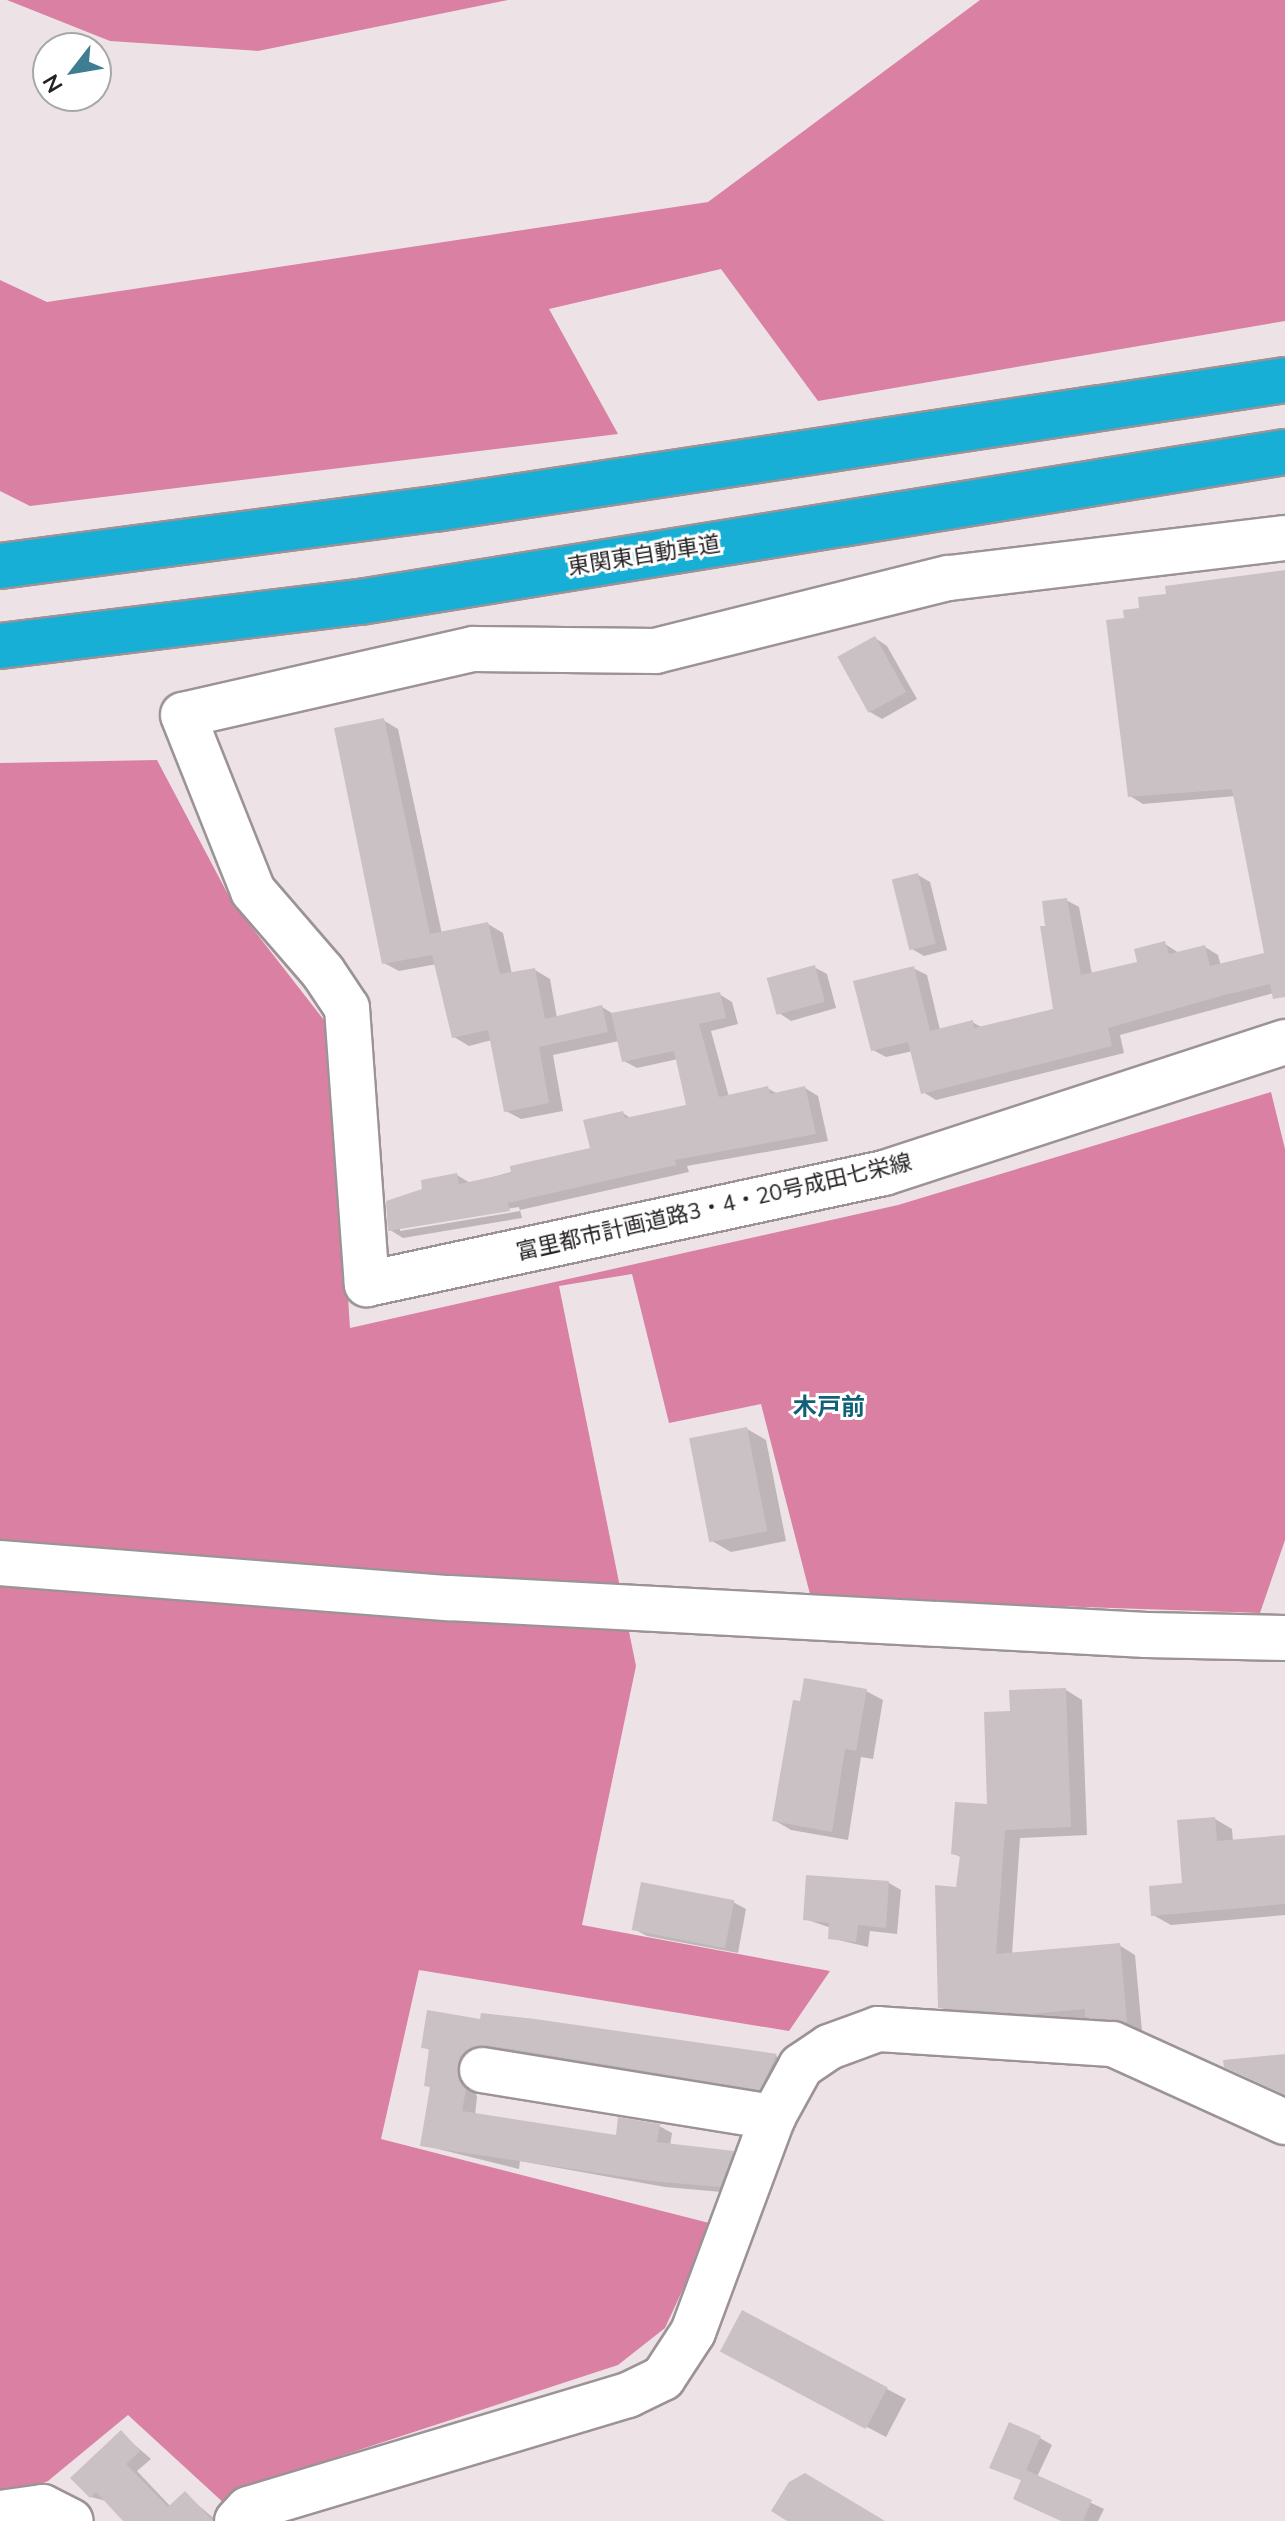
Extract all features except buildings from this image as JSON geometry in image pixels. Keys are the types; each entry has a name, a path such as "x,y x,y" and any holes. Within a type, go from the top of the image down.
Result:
{"highway":[{"path":"0,566 450,507 1285,380"},
{"name":"東関東自動車道","path":"0,646 360,602 1285,452"}],"street":[{"name":"富里都市計画道路3・4・20号成田七栄線","path":"1285,538 948,578 656,651 473,649 183,715 253,891 323,972 347,1008 367,1284 884,1173 1285,1042"},
{"path":"0,1563 449,1598 1146,1635 1285,1638"},
{"path":"237,2521 248,2509 628,2395 663,2378 693,2332 773,2117 801,2066 829,2047 878,2029 1113,2044 1285,2122"},
{"path":"482,2070 773,2117"},
{"path":"0,2513 43,2507 71,2521"}],"shaded area":[{"path":"7,0 508,0 258,51 112,41 112,32 87,32"},
{"path":"980,0 1285,0 1285,321 818,401 721,269 549,309 618,434 30,506 0,491 0,280 47,302 708,202"},
{"path":"157,760 232,902 345,1047 344,1234 350,1328 898,1205 1271,1092 1285,1149 1285,1540 1260,1613 811,1598 761,1404 669,1423 632,1274 559,1286 636,1666 582,1925 830,1971 789,2031 419,1970 381,2139 713,2224 665,2328 618,2365 261,2482 226,2505 128,2415 48,2481 0,2504 0,763"}],"district":[{"name":"木戸前","path":"829,1408"}]}
